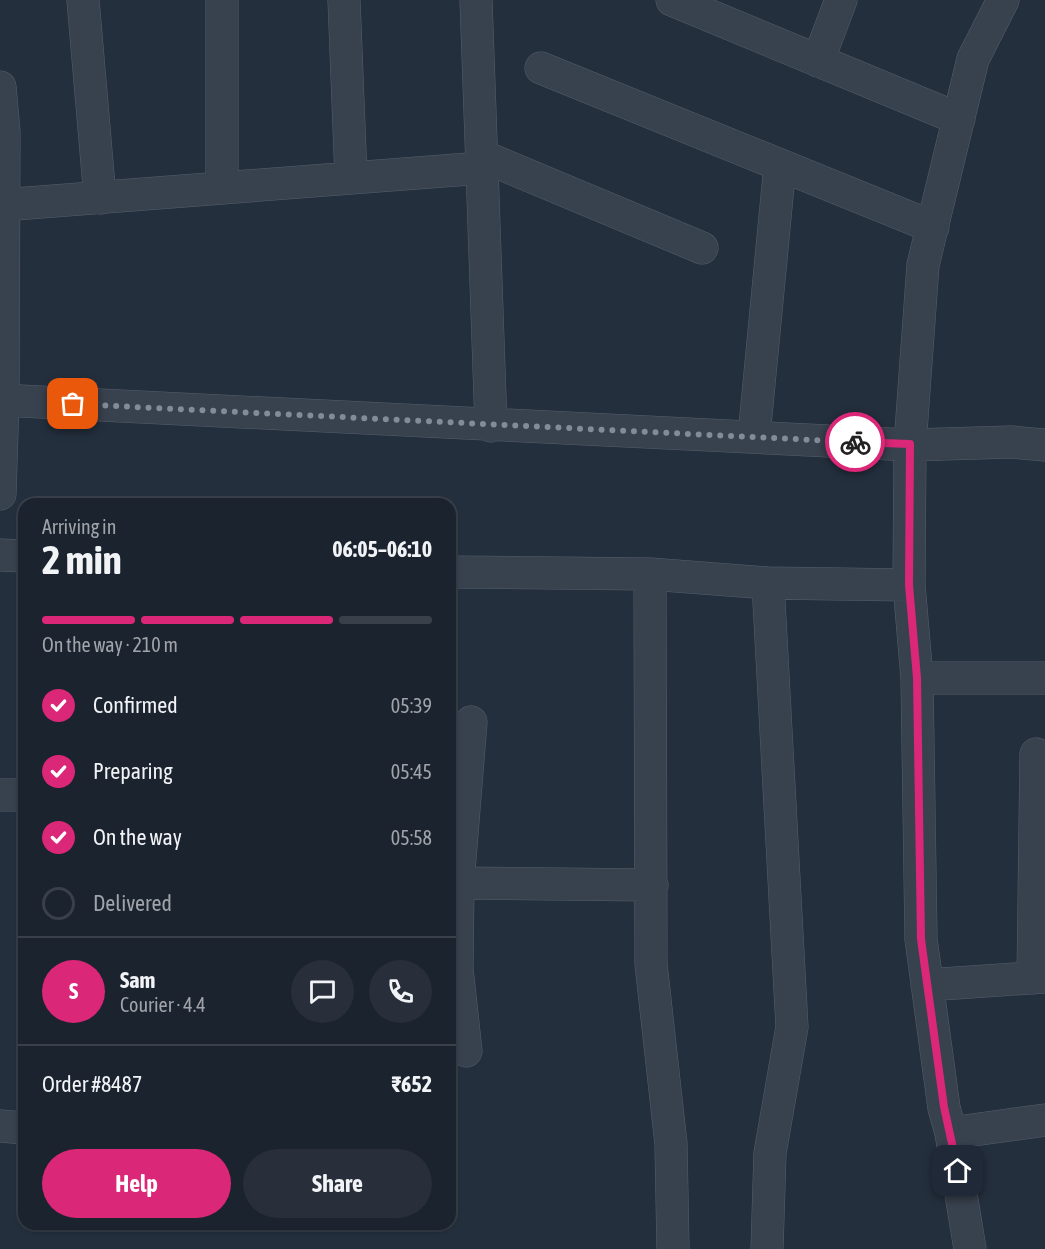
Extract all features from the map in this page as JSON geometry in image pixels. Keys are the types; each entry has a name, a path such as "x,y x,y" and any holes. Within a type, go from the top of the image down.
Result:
{"street":[{"path":"84,0 100,198"},
{"path":"222,0 222,188"},
{"path":"344,0 351,178"},
{"path":"476,0 491,426"},
{"path":"672,0 959,119"},
{"path":"819,61 841,0"},
{"path":"970,1249 951,1133 944,1107 921,939 917,678 909,585 910,444 923,265 973,59 1003,0"},
{"path":"541,68 933,227"},
{"path":"0,87 2,133 0,494"},
{"path":"2,205 351,178 482,162 702,248"},
{"path":"754,436 780,165"},
{"path":"2,400 491,426 910,444 1011,442 1045,445"},
{"path":"0,555 18,556"},
{"path":"456,572 650,574 768,583 909,585"},
{"path":"650,574 651,964 671,1144 673,1249"},
{"path":"767,1249 770,1153 792,1027 768,583"},
{"path":"917,678 1045,678"},
{"path":"456,864 471,722"},
{"path":"927,985 1039,978 1036,754"},
{"path":"0,795 18,795"},
{"path":"456,883 652,885"},
{"path":"456,940 466,1051"},
{"path":"951,1133 1045,1120"},
{"path":"0,1126 18,1128"}],"way so far":[{"path":"73,404 855,442"}],"route":[{"path":"855,442 910,444 909,585 917,678 921,939 944,1107 958,1171"}]}
